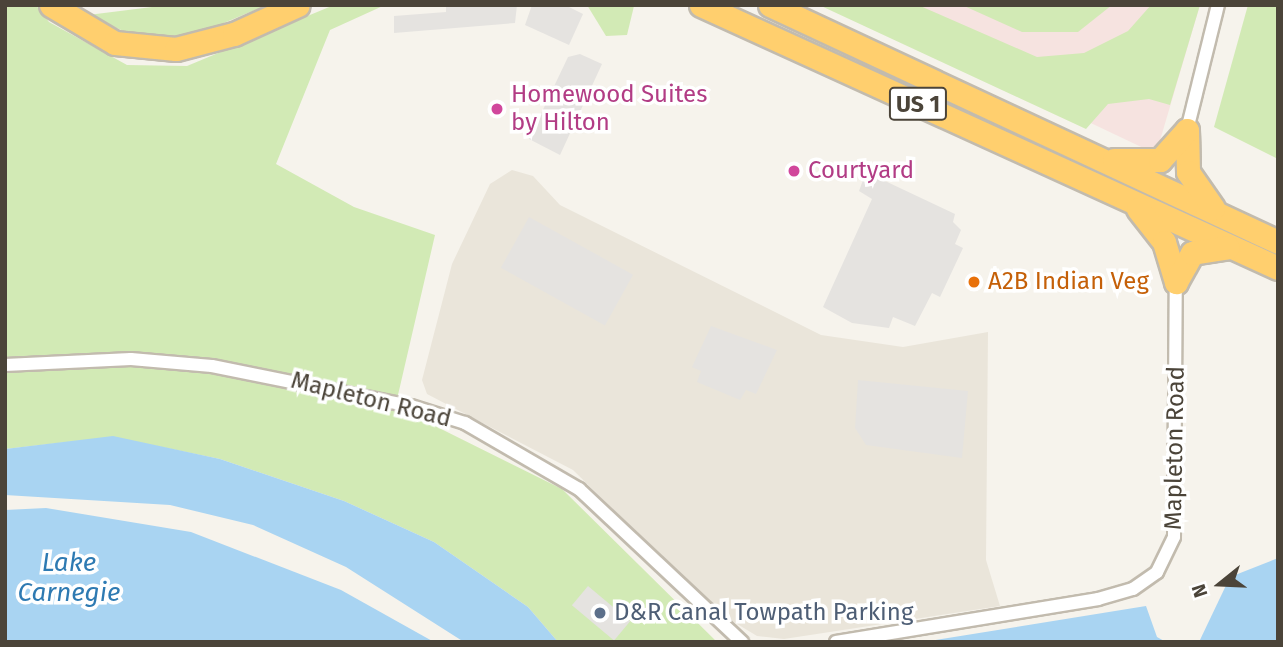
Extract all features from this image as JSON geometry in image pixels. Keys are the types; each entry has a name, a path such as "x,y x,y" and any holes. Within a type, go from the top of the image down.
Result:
{"highway":[{"path":"51,5 98,36 155,50 214,41 298,5"},
{"name":"US 1","path":"701,5 1133,205 1278,268"},
{"name":"US 1","path":"770,5 1278,242"},
{"path":"1091,157 1151,162 1166,158 1187,130"},
{"path":"1187,130 1188,172 1217,213"},
{"path":"1133,205 1164,242 1176,282"},
{"path":"1176,282 1192,253 1231,247"}],"street":[{"path":"1187,130 1218,5"},
{"name":"Mapleton Road","path":"836,642 1098,599 1133,589 1157,572 1171,551 1175,519 1176,282"},
{"name":"Mapleton Road","path":"5,365 131,359 212,366 411,406 465,423 579,489 742,642"}],"shaded area":[{"path":"446,5 517,5 515,23 394,33 394,16 446,12"},
{"path":"532,5 565,5 583,14 569,45 525,25"},
{"path":"842,5 1200,5 1156,154"},
{"path":"580,54 602,64 560,155 529,139 568,57"},
{"path":"512,170 533,176 560,205 821,335 903,347 988,332 986,560 1000,606 784,639 757,636 719,613 573,470 427,394 422,380 452,264 490,184"},
{"path":"866,172 955,214 953,222 961,230 955,244 963,248 940,297 932,293 915,326 893,317 889,328 852,323 823,307 872,199 859,191"},
{"path":"529,217 633,275 605,325 501,268"},
{"path":"711,326 777,350 756,394 746,390 740,400 697,382 701,371 692,367"},
{"path":"858,380 968,391 962,458 866,445 855,428"},
{"name":"D&R Canal Towpath Parking","path":"588,586 630,621 614,641 572,605"}],"green space":[{"path":"5,5 36,5 49,22 127,65 187,66 334,5 385,5 330,30 276,164 354,207 435,235 398,395 417,417 562,489 717,642 558,642 528,607 434,542 344,501 220,459 113,437 5,449"},
{"path":"168,5 267,5 200,33 141,39 88,15"},
{"path":"587,5 634,6 627,35 606,36"},
{"path":"819,5 918,5 1037,57 1084,53 1128,31 1151,5 1200,5 1170,105 1149,99 1108,104 1086,129"},
{"path":"962,5 1112,5 1078,32 1022,32"},
{"path":"1248,5 1278,5 1278,159 1214,127"}],"water":[{"path":"113,436 220,459 344,501 434,542 528,607 558,642 464,642 346,567 253,525 170,505 5,495 5,449"},
{"name":"Lake Carnegie","path":"46,508 191,532 341,590 434,642 5,642 5,510"},
{"path":"1278,558 1278,642 1199,642 1230,577"},
{"path":"1146,606 1157,637 1166,642 923,642"}],"place":[{"name":"Homewood Suites by Hilton","path":"497,109"},
{"name":"Courtyard","path":"794,171"},
{"name":"A2B Indian Veg","path":"974,282"},
{"name":"D&R Canal Towpath Parking","path":"600,613"}]}
